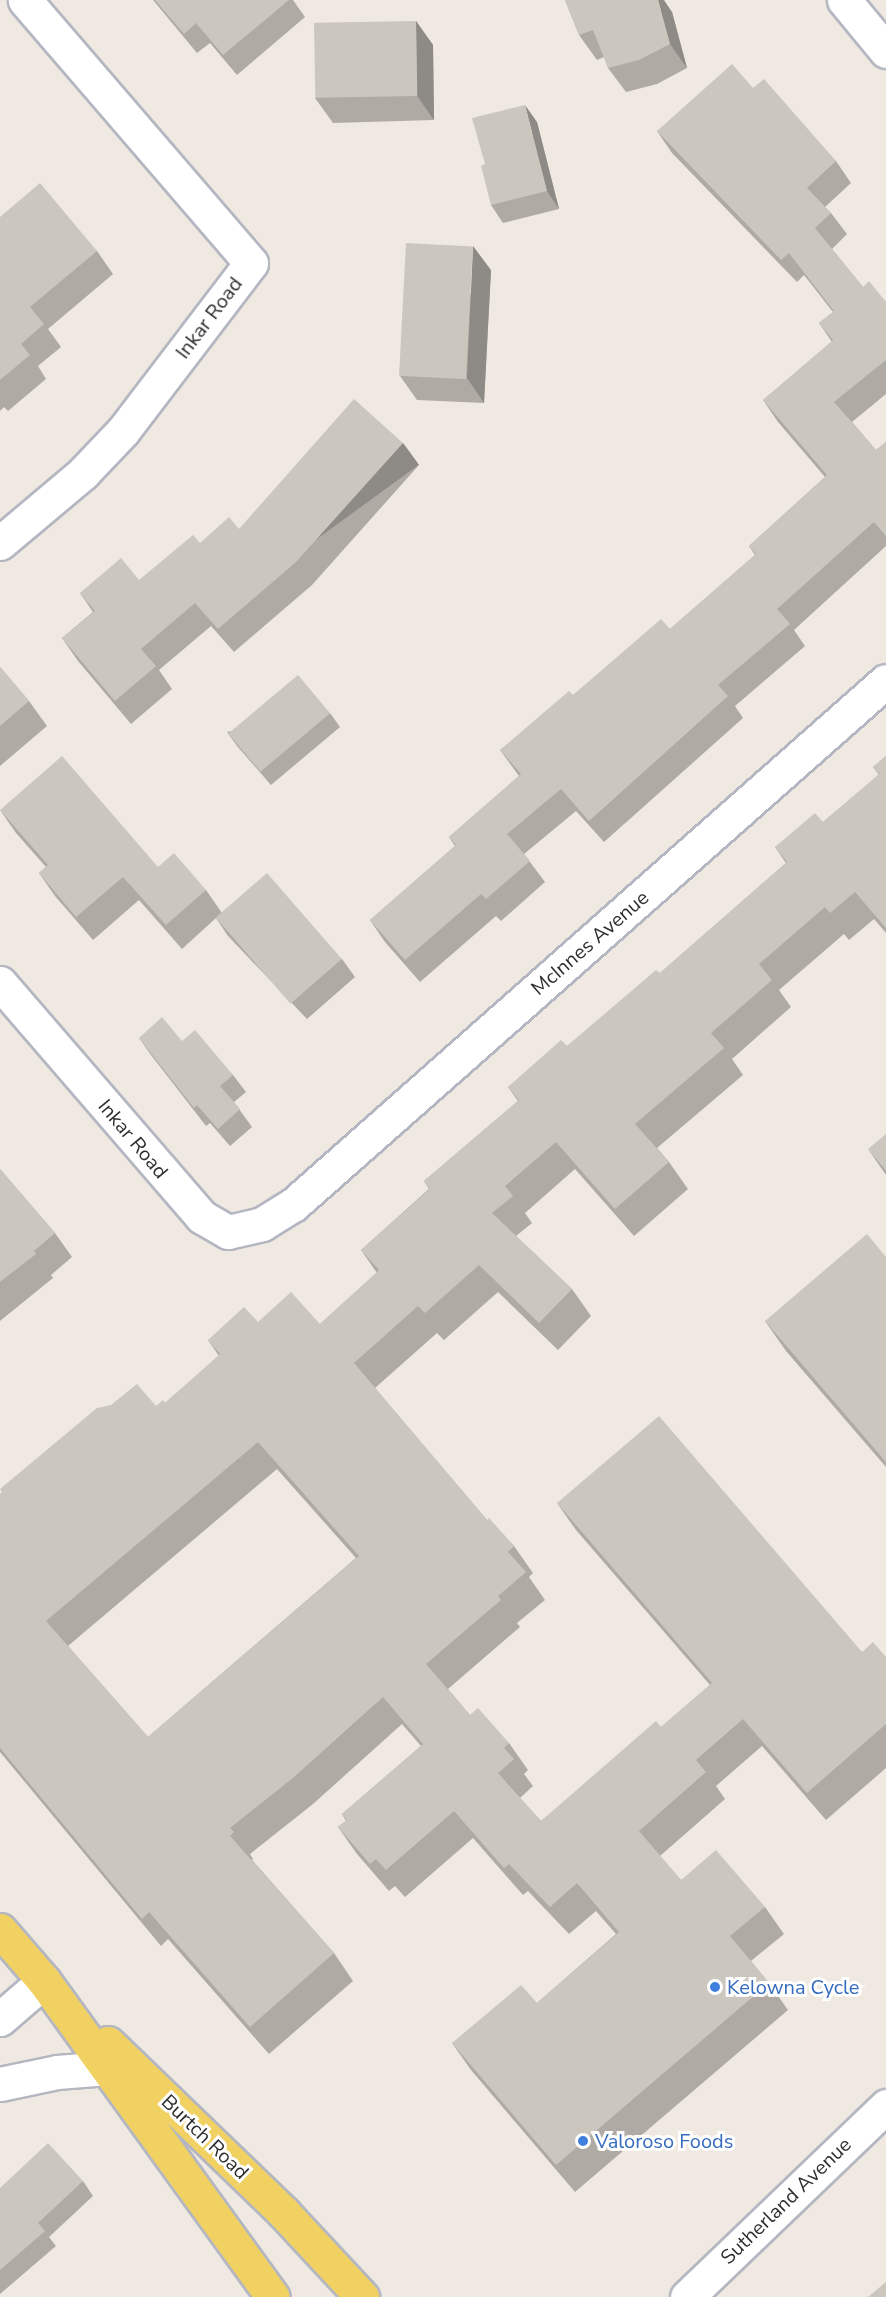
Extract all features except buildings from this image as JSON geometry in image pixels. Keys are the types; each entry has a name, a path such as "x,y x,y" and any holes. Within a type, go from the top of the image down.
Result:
{"main road":[{"name":"Burtch Road","path":"0,1930 44,1982 108,2068 273,2297"},
{"name":"Burtch Road","path":"44,1982 284,2213 362,2297"}],"street":[{"name":"Inkar Road","path":"0,543 83,473 123,431 251,262 25,0"},
{"path":"844,0 886,51"},
{"name":"McInnes Avenue","path":"293,1205 886,681"},
{"name":"Inkar Road","path":"0,982 202,1217 228,1232 262,1224 293,1205"},
{"path":"0,2019 44,1982"},
{"path":"0,2084 57,2072 108,2068"},
{"name":"Sutherland Avenue","path":"687,2297 886,2106"}],"place":[{"name":"Kelowna Cycle","path":"715,1987"},
{"name":"Valoroso Foods","path":"583,2141"}]}
